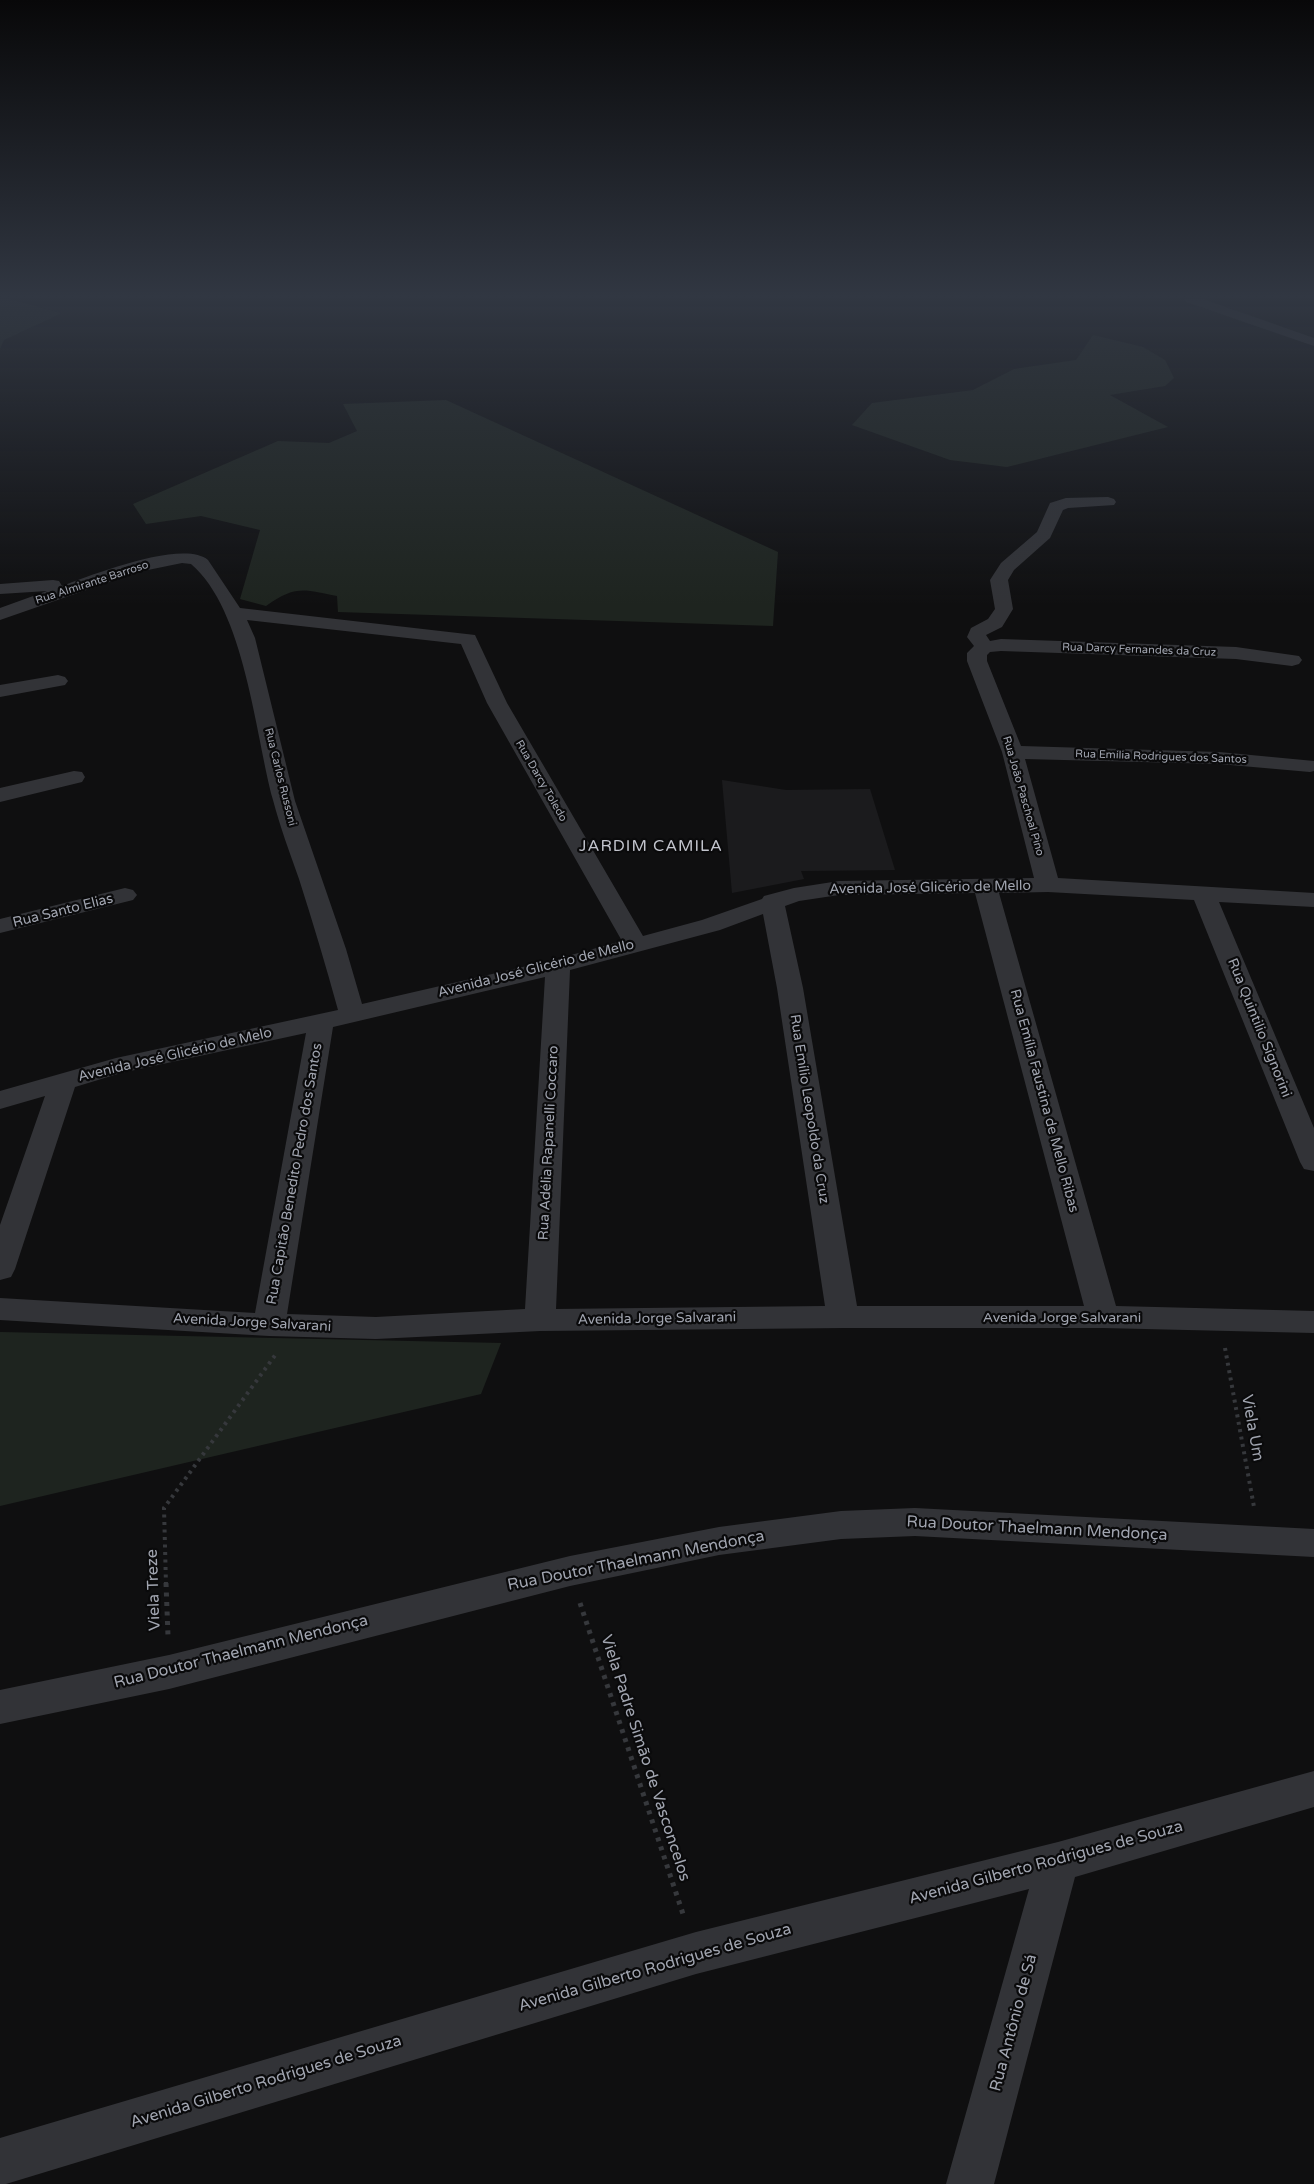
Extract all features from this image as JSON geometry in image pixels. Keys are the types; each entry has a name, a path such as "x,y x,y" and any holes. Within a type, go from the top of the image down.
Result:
{"street":[{"name":"Rua João Paschoal Pino","path":"1048,885 1013,752 977,661 977,654 985,647 976,637 978,632 995,623 1004,609 999,580 1007,568 1044,534 1056,507 1066,503 1108,502"},
{"name":"Rua Almirante Barroso","path":"0,614 92,581 171,558 186,556"},
{"name":"Rua Carlos Russoni","path":"186,556 196,559 202,564 235,613 248,647 284,801 334,949 352,1014"},
{"path":"0,590 92,581"},
{"name":"Rua Darcy Toledo","path":"235,613 468,639 497,703 636,944"},
{"name":"Rua Darcy Fernandes da Cruz","path":"985,647 1001,645 1236,654 1292,660"},
{"path":"0,691 58,681"},
{"name":"Rua Emília Rodrigues dos Santos","path":"1013,752 1219,758 1310,766"},
{"path":"0,795 74,778"},
{"name":"Avenida José Glicério de Mello","path":"352,1014 558,966 711,925 794,895 838,888 1048,885 1314,900"},
{"name":"Rua Emília Faustina de Mello Ribas","path":"985,886 1103,1317"},
{"name":"Rua Santo Elias","path":"0,926 125,895"},
{"name":"Rua Quintilio Signorini","path":"1204,895 1314,1162"},
{"name":"Rua Emílio Leopoldo da Cruz","path":"772,902 790,988 843,1317"},
{"name":"Rua Adélia Rapanelli Coccaro","path":"540,1320 558,966"},
{"name":"Avenida José Glicério de Melo","path":"0,1100 116,1066 352,1014"},
{"name":"Rua Capitão Benedito Pedro dos Santos","path":"283,1325 321,1022"},
{"path":"0,1269 64,1080"},
{"name":"Avenida Jorge Salvarani","path":"0,1309 283,1325 376,1328 540,1320 843,1317 1103,1317 1314,1322"},
{"name":"Rua Doutor Thaelmann Mendonça","path":"0,1707 169,1672 570,1571 719,1541 841,1524 916,1522 1314,1543"},
{"name":"Avenida Gilberto Rodrigues de Souza","path":"0,2162 696,1953 1058,1862 1314,1789"},
{"name":"Rua Antônio de Sá","path":"970,2184 1058,1862"}],"path":[{"name":"Viela Um","path":"1220,1321 1260,1540"},
{"name":"Viela Treze","path":"169,1672 164,1508 283,1325"},
{"name":"Viela Padre Simão de Vasconcelos","path":"570,1571 696,1953"}],"shaded area":[{"path":"448,401 778,552 773,626 338,612 337,596 300,590 276,599 266,606 240,599 260,530 201,516 146,524 133,504 278,441 329,443 357,431 343,404"},
{"path":"888,401 1121,401 1168,427 1007,467 950,460 852,425 872,403"},
{"path":"722,780 786,790 870,789 895,870 801,871 804,879 732,893"},
{"path":"0,1332 501,1343 481,1394 0,1506"}],"district":[{"name":"JARDIM CAMILA","path":"651,847"}]}
